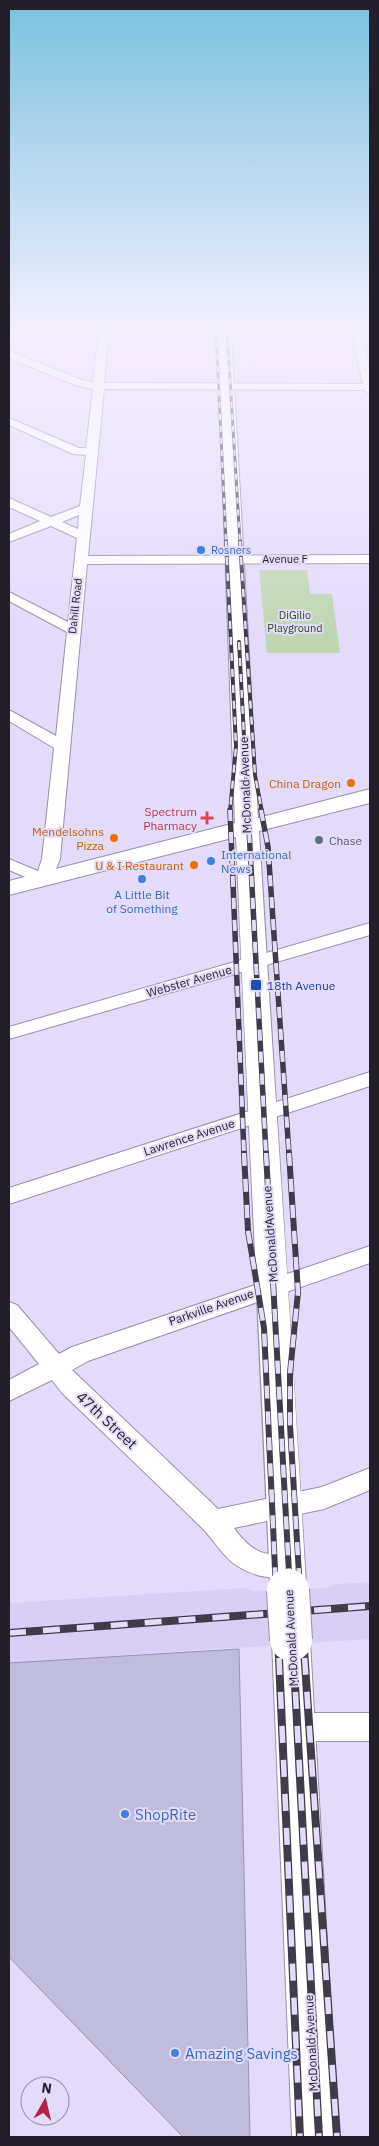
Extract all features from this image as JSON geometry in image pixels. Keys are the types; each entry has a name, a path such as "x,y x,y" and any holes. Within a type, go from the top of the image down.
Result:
{"main road":[{"name":"McDonald Avenue","path":"228,430 236,560 247,828 262,1114 274,1286 316,2137"},
{"path":"9,888 370,796"}],"street":[{"path":"30,430 77,451 91,452"},
{"name":"Dahill Road","path":"44,880 51,859 93,430"},
{"path":"9,502 82,536"},
{"path":"9,538 86,508"},
{"name":"Avenue F","path":"80,560 370,559"},
{"path":"9,596 73,630"},
{"path":"9,715 63,747"},
{"path":"9,864 44,880"},
{"name":"Webster Avenue","path":"9,1033 370,929"},
{"name":"Lawrence Avenue","path":"9,1196 370,1079"},
{"name":"Parkville Avenue","path":"9,1391 54,1366 87,1351 370,1254"},
{"name":"47th Street","path":"9,1311 71,1386 213,1520 228,1542 246,1556 264,1566 288,1575"},
{"path":"213,1520 324,1498 370,1479"},
{"path":"295,1726 370,1727"}],"shaded area":[{"path":"370,1582 370,1639 9,1663 9,1603 246,1588 253,1591 328,1588 336,1584"}],"green space":[{"name":"DiGilio Playground","path":"259,570 307,570 310,594 332,594 340,653 267,653"}],"building":[{"name":"ShopRite","path":"239,1649 250,2137 183,2137 9,1957 9,1663"}],"railway":[{"path":"221,430 226,542"},
{"path":"233,430 240,542"},
{"path":"226,541 236,746 230,811"},
{"path":"240,541 255,775 262,812"},
{"path":"239,642 248,812"},
{"path":"248,810 266,1154"},
{"path":"261,810 268,847 289,1154"},
{"path":"230,811 244,1154"},
{"path":"244,1153 248,1231 264,1328 276,1591"},
{"path":"266,1153 290,1591"},
{"path":"289,1153 298,1292 290,1373 290,1425 300,1591"},
{"path":"276,1590 277,1613"},
{"path":"290,1590 291,1612"},
{"path":"300,1590 301,1611"},
{"path":"301,1611 370,1606"},
{"path":"291,1612 301,1611"},
{"path":"301,1611 337,2137"},
{"path":"277,1613 291,1612"},
{"path":"291,1612 319,2137"},
{"path":"9,1633 277,1613"},
{"path":"277,1613 300,2137"}],"place":[{"name":"Rosners","path":"201,550"},
{"name":"China Dragon","path":"351,783"},
{"name":"Spectrum Pharmacy","path":"207,818"},
{"name":"Mendelsohns Pizza","path":"114,838"},
{"name":"Chase","path":"319,840"},
{"name":"International News","path":"211,861"},
{"name":"U & I Restaurant","path":"194,865"},
{"name":"A Little Bit of Something","path":"142,879"},
{"name":"18th Avenue","path":"256,985"},
{"name":"ShopRite","path":"125,1814"},
{"name":"Amazing Savings","path":"175,2053"}]}
